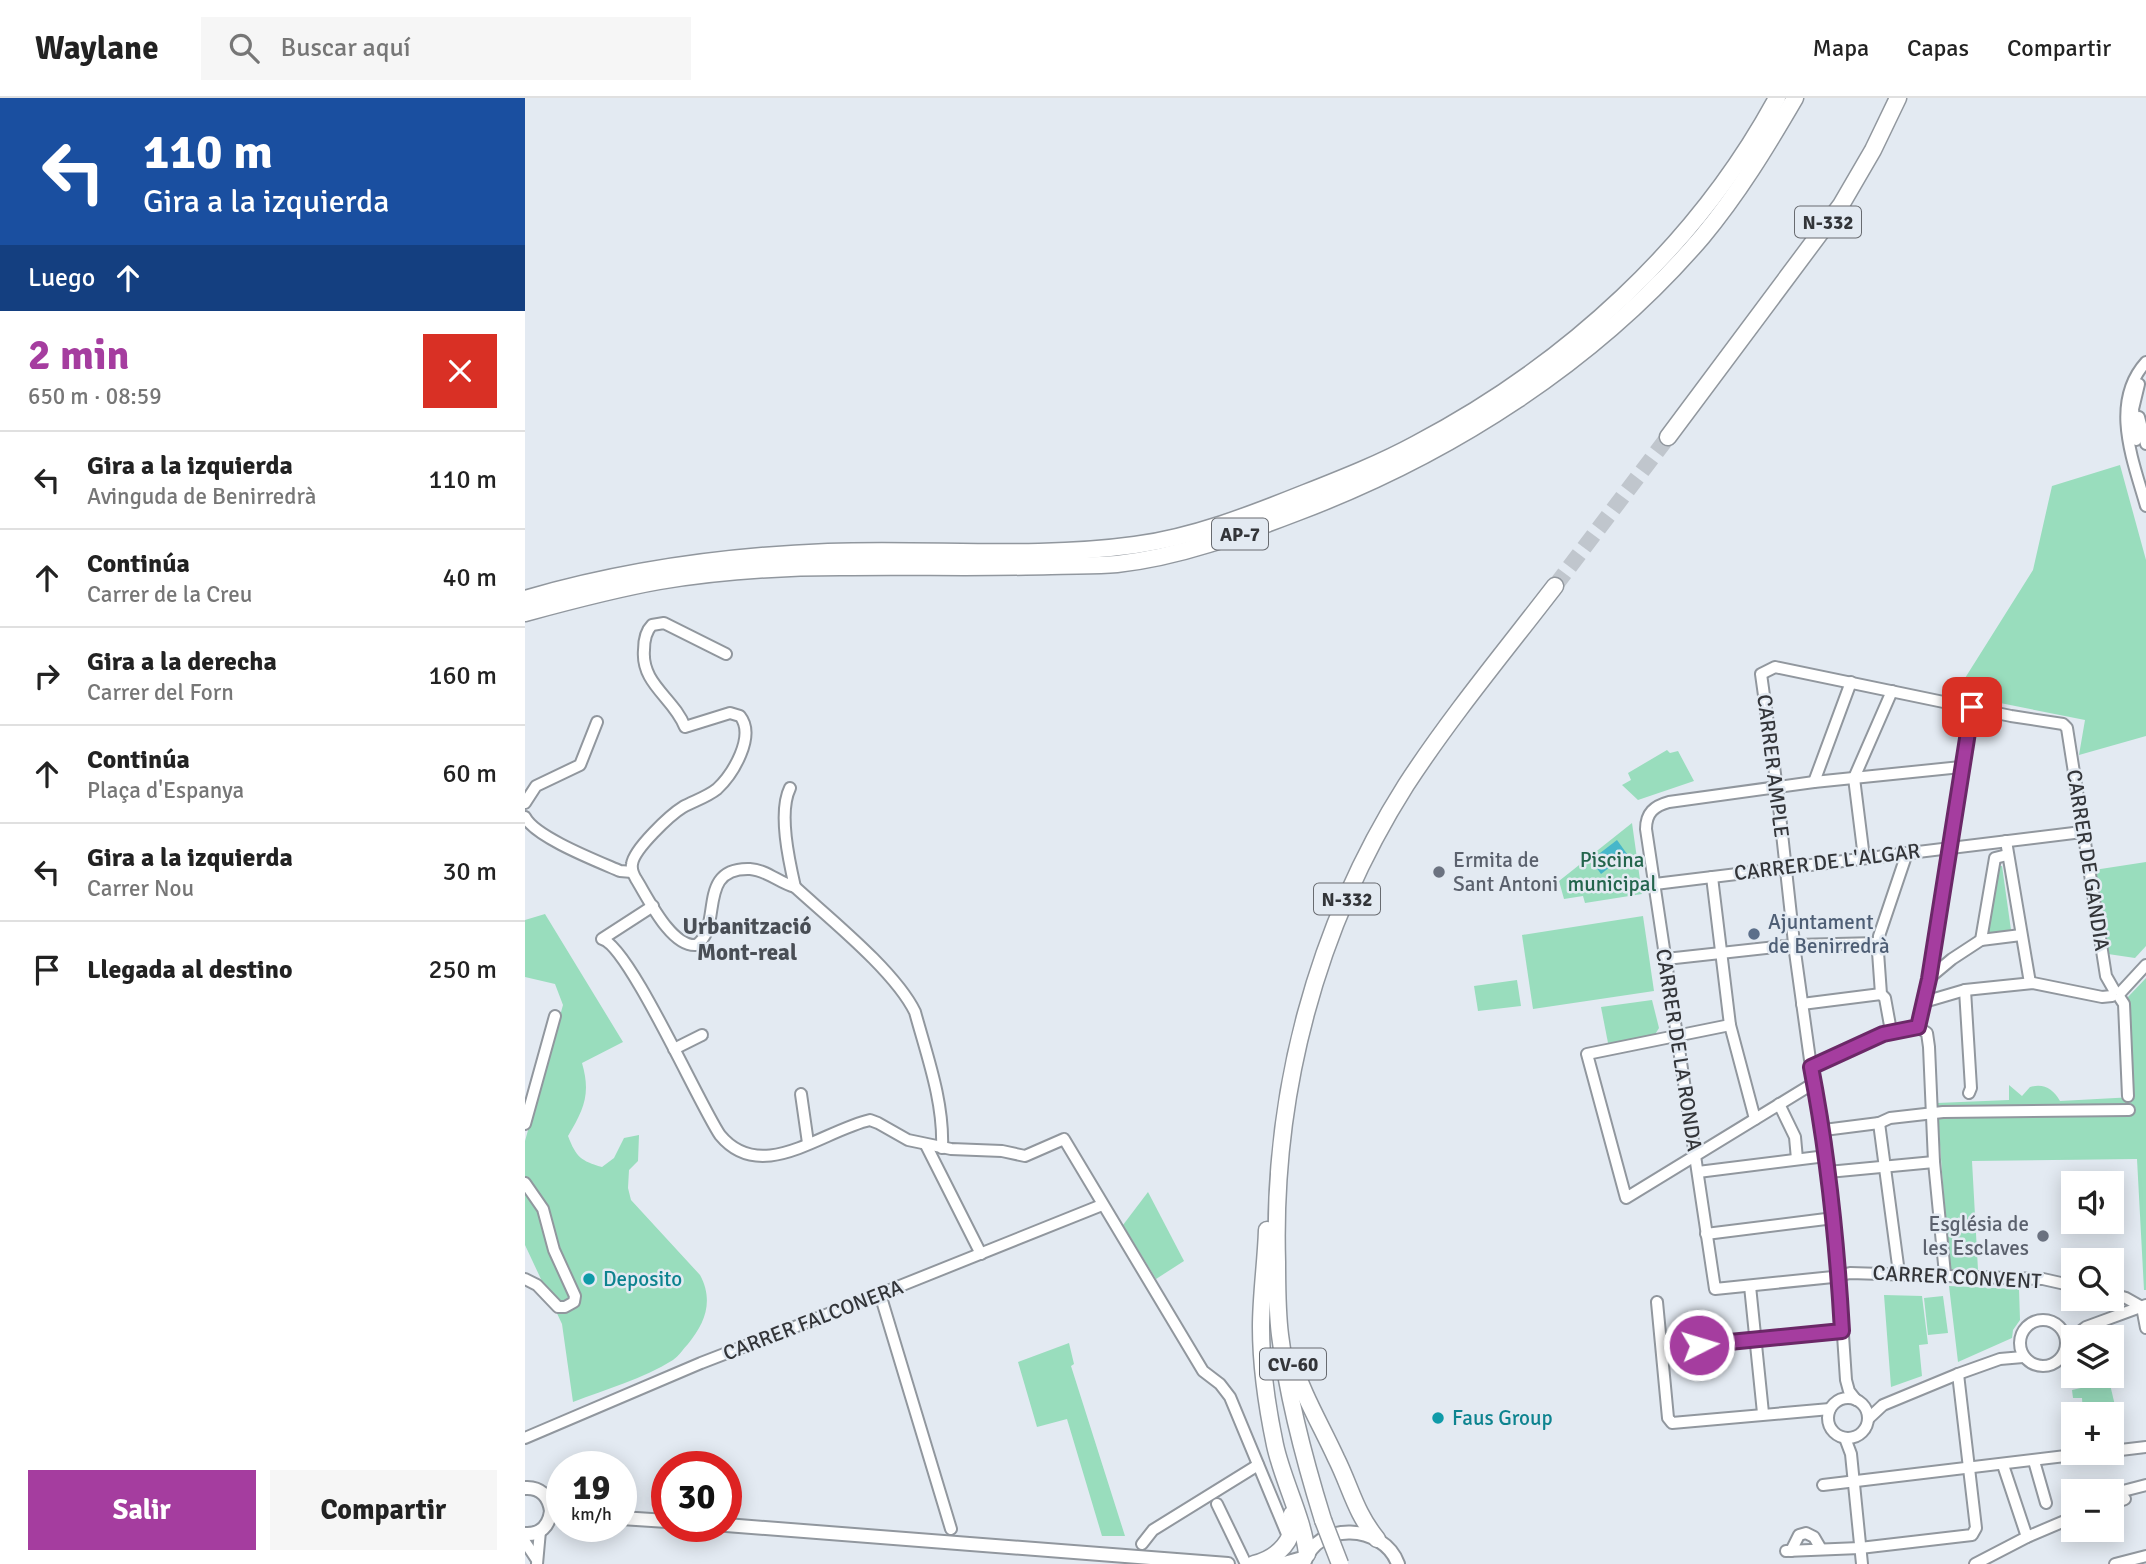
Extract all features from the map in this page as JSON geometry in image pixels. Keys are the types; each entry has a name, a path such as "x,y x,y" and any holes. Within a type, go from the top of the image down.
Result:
{"highway":[{"name":"AP-7","path":"525,599 605,579 714,559 830,552 1050,552 1136,545 1177,538 1289,500 1356,472 1437,433 1534,370 1585,330 1632,288 1696,221 1721,188 1777,98"},
{"name":"AP-7","path":"525,613 661,581 773,569 1011,567 1127,562 1209,545 1329,500 1393,472 1468,432 1529,391 1602,335 1642,300 1703,236 1752,168 1795,98"},
{"name":"N-332","path":"1668,437 1841,205 1873,150 1898,98"},
{"name":"N-332","path":"1340,1564 1323,1520 1292,1410 1280,1332 1276,1240 1277,1170 1287,1089 1299,1033 1331,938 1369,852 1406,786 1555,586"},
{"path":"1254,1564 1278,1552 1294,1526 1265,1387 1261,1326 1270,1167 1280,1150"},
{"name":"CV-60","path":"1277,1170 1282,1206 1286,1324 1292,1360 1307,1399 1343,1472 1358,1512 1377,1539"},
{"path":"1284,1477 1301,1526 1306,1558"}],"main road":[{"path":"525,1488 541,1491 546,1497"},
{"path":"525,1534 546,1524"},
{"path":"742,1526 1228,1564"},
{"path":"1281,1564 1306,1558 1320,1541 1342,1532 1364,1533 1377,1539 1388,1547 1400,1562"}],"street":[{"path":"2146,362 2128,393 2125,410 2126,426 2146,506"},
{"path":"2146,371 2136,390 2133,409 2134,428 2146,483"},
{"path":"2146,386 2139,408 2139,422 2146,444"},
{"path":"726,654 664,623 652,625 647,631 643,655 645,670 678,713 685,727 734,713 742,718 746,732 742,748 724,781 714,791 672,815 634,856 632,872 671,932 683,943 691,946 706,936 712,899 725,876 737,870 751,869 795,887 880,967 911,1003 937,1098 942,1125 942,1148"},
{"name":"CARRER AMPLE","path":"1846,1380 1834,1218 1794,945 1777,788 1761,674 1775,667 1851,682"},
{"path":"1814,782 1851,682 1972,707 1929,979 1918,1027"},
{"path":"1864,858 1854,778 1892,691"},
{"name":"CARRER DE GANDIA","path":"1931,1114 2126,1110 2124,1004 2119,992 2106,976 2067,728 2063,724 1972,707"},
{"path":"525,803 539,784 580,765 597,722"},
{"path":"1777,788 1961,767"},
{"path":"790,788 785,813 795,887"},
{"name":"CARRER DE LA RONDA","path":"1715,1289 1646,822 1651,811 1669,802 1777,788"},
{"path":"525,817 532,826 553,839 619,871 632,872"},
{"name":"CARRER DE L'ALGAR","path":"1655,884 2082,832"},
{"path":"2006,841 2030,983"},
{"path":"1892,1031 1885,998 1881,994 1878,943 1905,853"},
{"path":"1981,940 1995,858 2007,855"},
{"path":"1711,877 1730,1026 1755,1119"},
{"path":"653,906 602,939 611,942 615,947 648,1000 714,1126 733,1148 760,1158 777,1155 870,1120 908,1140 942,1148 1025,1156 1064,1139 1203,1371 1230,1396 1287,1534"},
{"path":"1929,979 1952,959 1981,940 2021,935"},
{"path":"1666,959 1794,945 1878,943"},
{"path":"1924,1002 1965,990 2030,983 2102,996 2119,992 2146,965"},
{"path":"1965,990 1971,1088 1969,1093"},
{"path":"1802,1004 1881,994"},
{"path":"525,1124 555,1016"},
{"path":"1730,1026 1587,1054 1626,1198 1814,1083"},
{"path":"1811,1067 1892,1031 1918,1027 1927,1033 1934,1162 1945,1274"},
{"path":"674,1049 702,1035"},
{"path":"801,1094 808,1143"},
{"path":"1779,1104 1795,1138 1797,1159"},
{"path":"1823,1130 1931,1114"},
{"path":"1879,1123 1899,1273"},
{"path":"926,1145 981,1254"},
{"path":"1698,1172 1826,1156"},
{"path":"1828,1172 1934,1162"},
{"path":"525,1183 543,1209 554,1250 575,1296 574,1303 558,1307 537,1285 525,1279"},
{"name":"CARRER FALCONERA","path":"525,1438 701,1363 1102,1205"},
{"path":"1706,1234 1834,1218"},
{"name":"CARRER CONVENT","path":"1715,1289 1839,1275 1899,1273 2043,1279 2061,1283"},
{"path":"1750,1286 1763,1413"},
{"path":"880,1294 950,1529"},
{"path":"2124,1297 2144,1306"},
{"path":"1657,1302 1668,1418 1672,1423 1816,1409 1829,1413"},
{"path":"2092,1325 2144,1306"},
{"path":"2144,1306 2146,1328"},
{"path":"2000,1359 2019,1343 2025,1328 2032,1323 2043,1320 2066,1325"},
{"path":"2056,1324 2061,1329"},
{"path":"1662,1348 1842,1331"},
{"path":"2019,1343 2023,1357"},
{"path":"1851,1454 1868,1419 1883,1405 2000,1359 2023,1357 2037,1366 2053,1365 2061,1356"},
{"path":"1821,1549 1814,1537 1806,1533 1799,1535 1788,1551 1860,1548 1972,1535 1976,1528 1958,1374"},
{"path":"1846,1380 1841,1399 1829,1413 1831,1429 1845,1438 1851,1454 1862,1564"},
{"path":"1846,1380 1849,1391 1865,1407 1868,1419"},
{"path":"1841,1399 1883,1405"},
{"path":"1845,1438 1860,1434"},
{"path":"2124,1450 2146,1447"},
{"path":"1823,1485 2061,1457"},
{"path":"2034,1461 2046,1503"},
{"path":"1258,1465 1284,1477"},
{"path":"1142,1544 1146,1537 1161,1525 1258,1465"},
{"path":"2003,1465 2027,1537"},
{"path":"2124,1495 2146,1485"},
{"path":"1217,1504 1246,1564"},
{"path":"1975,1564 2061,1522"},
{"path":"537,1562 544,1527"},
{"path":"525,1542 537,1562"},
{"path":"2115,1564 2146,1556"}],"green space":[{"path":"2120,465 2146,560 2146,736 2079,755 2085,720 1955,694 2033,570 2052,486"},
{"path":"1667,750 1670,753 1678,751 1694,781 1638,800 1622,785 1631,780 1628,773"},
{"name":"Piscina municipal","path":"1632,823 1642,894 1585,903 1583,896 1564,899 1559,881"},
{"path":"2146,862 2146,946 2135,958 2108,954 2094,870"},
{"path":"1998,866 2002,866 2011,930 1988,934"},
{"path":"545,914 623,1042 582,1063 586,1093 582,1109 568,1136 580,1157 602,1167 614,1158 624,1138 639,1135 638,1161 629,1170 628,1188 631,1200 700,1275 707,1303 699,1328 675,1358 637,1378 573,1402 562,1324 525,1245 525,1141 563,1005 555,984 525,977 525,920"},
{"path":"1643,916 1654,991 1533,1009 1522,935"},
{"path":"2146,978 2146,1290 2137,1159 1972,1161 1978,1270 1949,1269 1937,1103 2009,1100 2009,1085 2022,1096 2030,1087 2044,1087 2051,1090 2060,1101 2134,1097 2128,997"},
{"path":"1517,980 1521,1006 1478,1011 1474,986"},
{"path":"1652,1000 1659,1028 1654,1036 1608,1043 1601,1007"},
{"path":"1148,1192 1184,1261 1156,1279 1123,1225"},
{"path":"1949,1286 2019,1289 2020,1320 2013,1330 2012,1338 1958,1362"},
{"path":"1884,1295 1922,1296 1928,1344 1919,1345 1922,1376 1891,1387"},
{"path":"1943,1296 1948,1333 1928,1335 1924,1298"},
{"path":"1069,1343 1074,1364 1071,1366 1125,1536 1102,1536 1067,1419 1037,1427 1018,1362"},
{"path":"2111,1388 2114,1402 2082,1402 2082,1398 2073,1398 2072,1390"}],"water":[{"path":"1617,840 1627,854 1601,874 1591,860"}],"tunnel":[{"path":"1555,586 1668,437"}],"place":[{"name":"Ermita de Sant Antoni","path":"1439,872"},
{"name":"Ajuntament de Benirredrà","path":"1754,934"},
{"name":"Església de les Esclaves","path":"2043,1236"},
{"name":"Deposito","path":"589,1279"},
{"name":"Faus Group","path":"1438,1418"}],"district":[{"name":"Urbanització Mont-real","path":"747,939"}],"route":[{"path":"1699,1345 1842,1331 1838,1265 1823,1130 1811,1067 1883,1034 1918,1027 1929,979 1972,707"}]}
